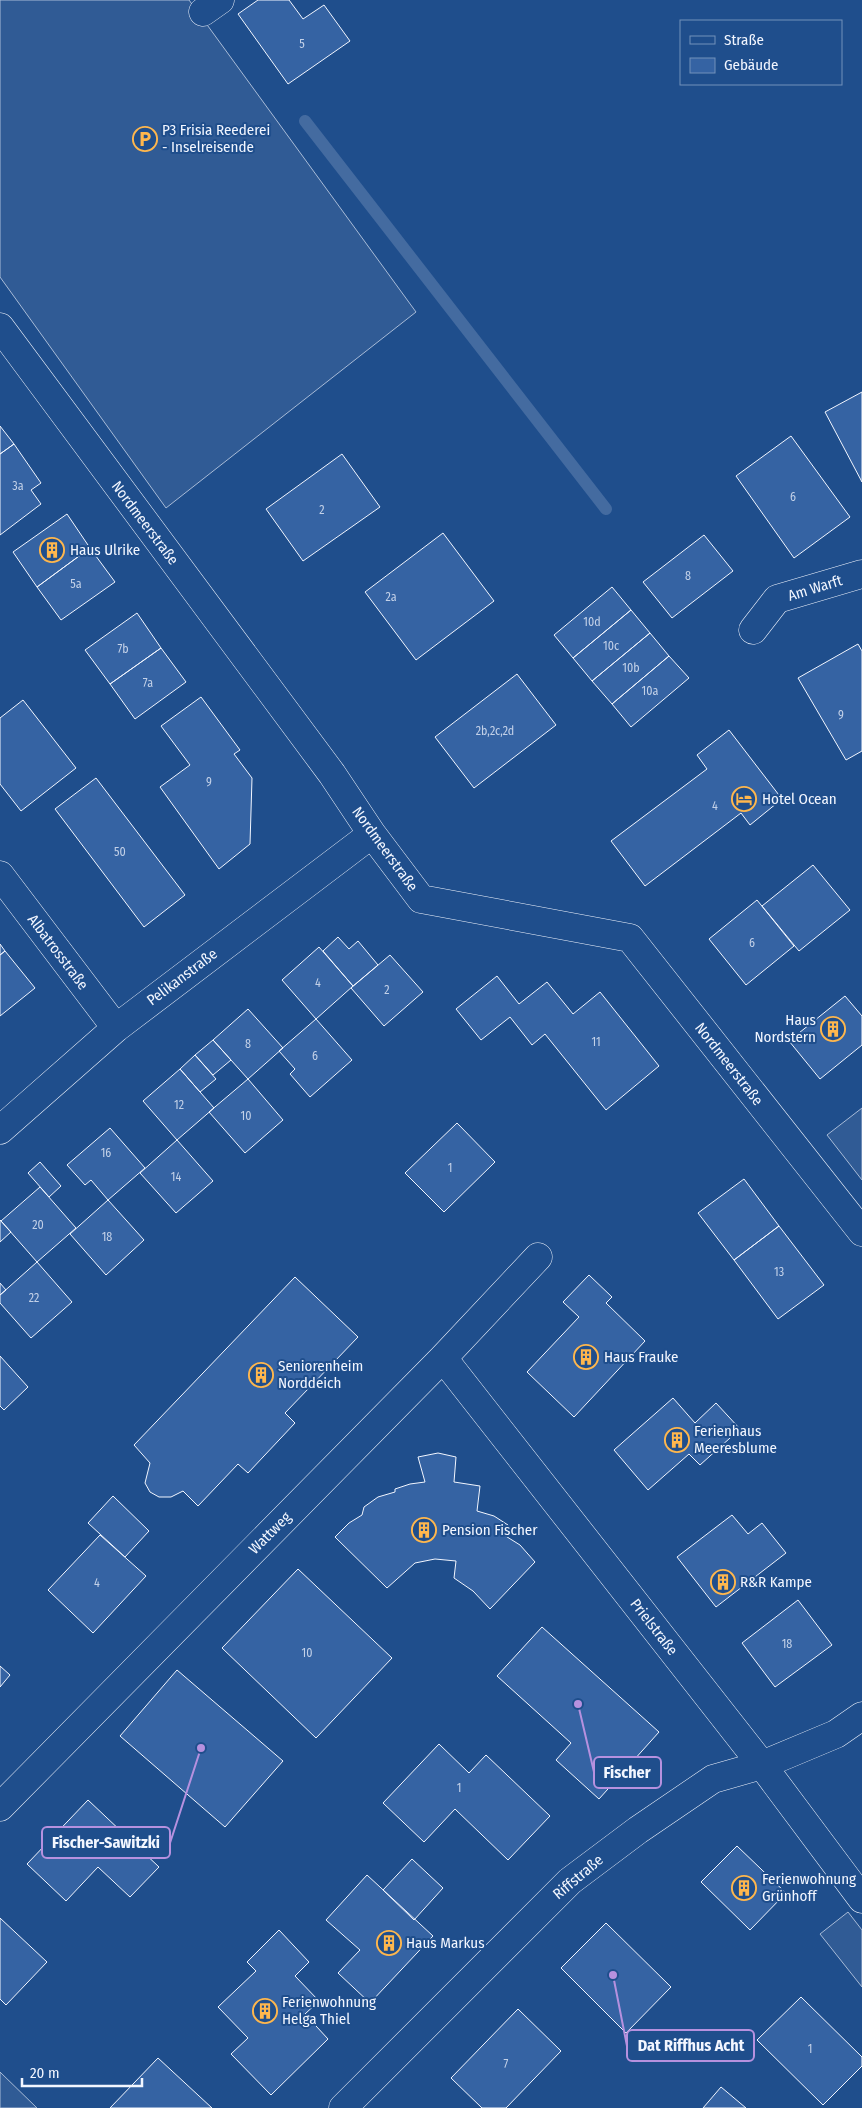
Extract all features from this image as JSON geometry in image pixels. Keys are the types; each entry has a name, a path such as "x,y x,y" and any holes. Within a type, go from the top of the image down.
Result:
{"street":[{"name":"Nordmeerstraße","path":"0,327 332,774 372,834 421,899 630,938 862,1232"},
{"name":"Am Warft","path":"753,630 777,599 862,574"},
{"name":"Pelikanstraße","path":"0,1130 116,1028 372,834"},
{"name":"Albatrosstraße","path":"0,876 116,1028"},
{"name":"Wattweg","path":"0,1807 442,1358 538,1257"},
{"name":"Prielstraße","path":"442,1358 762,1765 862,1899"},
{"name":"Riffstraße","path":"343,2108 570,1881 638,1830 713,1779 762,1765 836,1734 862,1716"}],"shaded area":[{"name":"P3 Frisia Reederei - Inselreisende","path":"0,0 189,0 416,312 166,508 0,277"},
{"path":"862,1108 862,1180 827,1135"},
{"path":"848,1912 862,1930 862,1987 820,1934"},
{"path":"0,2072 37,2108 0,2108"}],"building":[{"path":"258,0 289,0 303,19 324,5 350,41 288,84 238,14"},
{"path":"862,392 862,482 825,412"},
{"path":"0,426 14,444 0,454"},
{"path":"791,436 850,517 794,558 736,476"},
{"path":"14,444 41,483 31,490 41,504 0,535 0,454"},
{"path":"342,454 380,507 303,561 266,509"},
{"name":"Haus Ulrike","path":"67,514 90,548 37,587 13,552"},
{"path":"443,533 494,601 416,660 365,592"},
{"path":"704,535 733,571 672,618 643,582"},
{"path":"90,548 115,582 61,620 37,587"},
{"path":"612,587 631,610 573,658 554,635"},
{"path":"631,610 650,633 592,681 573,658"},
{"path":"137,613 161,648 110,684 85,650"},
{"path":"650,633 669,656 612,704 592,681"},
{"path":"858,644 862,651 862,751 846,760 798,678"},
{"path":"161,648 186,682 135,719 110,684"},
{"path":"669,656 689,678 631,727 612,704"},
{"path":"517,674 556,725 474,788 435,737"},
{"path":"201,697 240,750 234,754 252,778 250,844 219,869 160,787 190,765 161,726"},
{"path":"23,700 76,768 21,811 0,784 0,718"},
{"path":"729,730 782,799 750,825 741,813 645,886 611,841 707,769 697,755"},
{"path":"96,778 185,895 144,927 55,809"},
{"path":"813,865 850,910 799,951 762,906"},
{"path":"757,900 794,946 746,985 709,939"},
{"path":"338,937 349,949 358,941 378,965 353,986 323,951"},
{"path":"0,944 5,951 0,955"},
{"path":"319,947 353,986 316,1019 282,980"},
{"path":"5,951 35,988 0,1016 0,955"},
{"path":"390,955 423,992 384,1026 351,988"},
{"path":"497,976 519,1004 547,982 573,1014 600,992 659,1066 606,1110 545,1034 532,1045 510,1017 481,1040 456,1009"},
{"name":"Haus Nordstern","path":"845,996 862,1016 862,1045 820,1079 789,1041"},
{"path":"248,1009 283,1048 248,1079 213,1040"},
{"path":"316,1019 352,1060 310,1097 290,1074 295,1069 279,1051"},
{"path":"213,1040 231,1060 213,1075 195,1055"},
{"path":"195,1055 216,1079 200,1092 180,1069"},
{"path":"180,1069 214,1108 177,1140 143,1101"},
{"path":"248,1079 283,1120 245,1153 209,1112"},
{"path":"457,1123 495,1162 444,1212 405,1173"},
{"path":"110,1128 145,1168 108,1200 91,1180 85,1185 67,1165"},
{"path":"177,1140 213,1181 176,1213 140,1173"},
{"path":"40,1162 61,1186 49,1197 28,1173"},
{"path":"744,1179 779,1226 734,1260 698,1213"},
{"path":"40,1187 76,1228 37,1262 1,1221"},
{"path":"108,1200 144,1240 106,1275 70,1234"},
{"path":"0,1220 11,1232 0,1242"},
{"path":"779,1226 824,1285 778,1319 734,1260"},
{"path":"37,1262 72,1302 31,1338 0,1303 0,1295"},
{"name":"Haus Frauke","path":"589,1275 612,1297 606,1303 645,1341 574,1417 527,1372 579,1317 563,1302"},
{"name":"Seniorenheim Norddeich","path":"295,1277 358,1337 285,1413 295,1423 248,1473 238,1464 198,1506 183,1491 171,1497 159,1497 150,1492 145,1483 150,1463 134,1445"},
{"path":"0,1283 6,1290 0,1295"},
{"path":"0,1356 28,1387 4,1410 0,1406"},
{"name":"Ferienhaus Meeresblume","path":"673,1398 695,1423 716,1403 740,1429 700,1465 689,1454 648,1490 614,1450"},
{"name":"Pension Fischer","path":"438,1453 456,1457 454,1482 480,1486 477,1511 494,1516 508,1525 504,1535 520,1545 535,1562 490,1609 473,1591 454,1578 456,1561 435,1559 415,1563 387,1588 335,1537 349,1523 362,1515 364,1507 378,1497 395,1492 395,1489 410,1484 425,1482 418,1457"},
{"path":"113,1496 149,1531 125,1557 88,1523"},
{"name":"R&R Kampe","path":"732,1515 748,1534 762,1523 786,1553 716,1607 677,1557"},
{"path":"100,1535 146,1576 93,1633 48,1590"},
{"path":"298,1569 392,1658 316,1738 222,1648"},
{"path":"798,1600 832,1645 775,1687 742,1643"},
{"path":"542,1627 659,1732 599,1799 556,1760 571,1743 497,1676"},
{"path":"0,1666 10,1675 0,1687"},
{"path":"177,1670 283,1761 225,1827 120,1736"},
{"path":"439,1744 469,1773 486,1755 550,1816 508,1860 455,1809 424,1842 383,1803"},
{"path":"88,1800 159,1867 130,1897 98,1867 66,1901 27,1864"},
{"name":"Ferienwohnung Grünhoff","path":"737,1846 786,1893 750,1930 701,1882"},
{"path":"412,1859 443,1888 414,1920 383,1890"},
{"name":"Haus Markus","path":"367,1875 433,1936 370,2003 338,1973 360,1950 326,1920"},
{"path":"0,1918 47,1962 6,2005 0,1999"},
{"path":"606,1923 671,1987 626,2033 561,1968"},
{"name":"Ferienwohnung Helga Thiel","path":"279,1930 309,1962 295,1976 319,2001 305,2014 328,2039 271,2095 231,2054 248,2038 218,2007 256,1971 247,1962"},
{"path":"801,1997 862,2057 862,2066 823,2105 757,2040"},
{"path":"518,2009 561,2051 506,2108 482,2108 451,2078"},
{"path":"158,2058 212,2108 110,2108"},
{"path":"721,2087 746,2108 703,2108"}],"waterway":[{"path":"305,121 606,509"}],"place":[{"name":"P3 Frisia Reederei - Inselreisende","path":"145,139"},
{"name":"Haus Ulrike","path":"52,550"},
{"name":"Hotel Ocean","path":"744,799"},
{"name":"Haus Nordstern","path":"833,1029"},
{"name":"Haus Frauke","path":"586,1357"},
{"name":"Seniorenheim Norddeich","path":"261,1375"},
{"name":"Ferienhaus Meeresblume","path":"677,1440"},
{"name":"Pension Fischer","path":"424,1530"},
{"name":"R&R Kampe","path":"723,1582"},
{"name":"Fischer","path":"578,1704"},
{"name":"Fischer-Sawitzki","path":"201,1748"},
{"name":"Ferienwohnung Grünhoff","path":"744,1888"},
{"name":"Haus Markus","path":"389,1943"},
{"name":"Dat Riffhus Acht","path":"613,1975"},
{"name":"Ferienwohnung Helga Thiel","path":"265,2011"}]}
